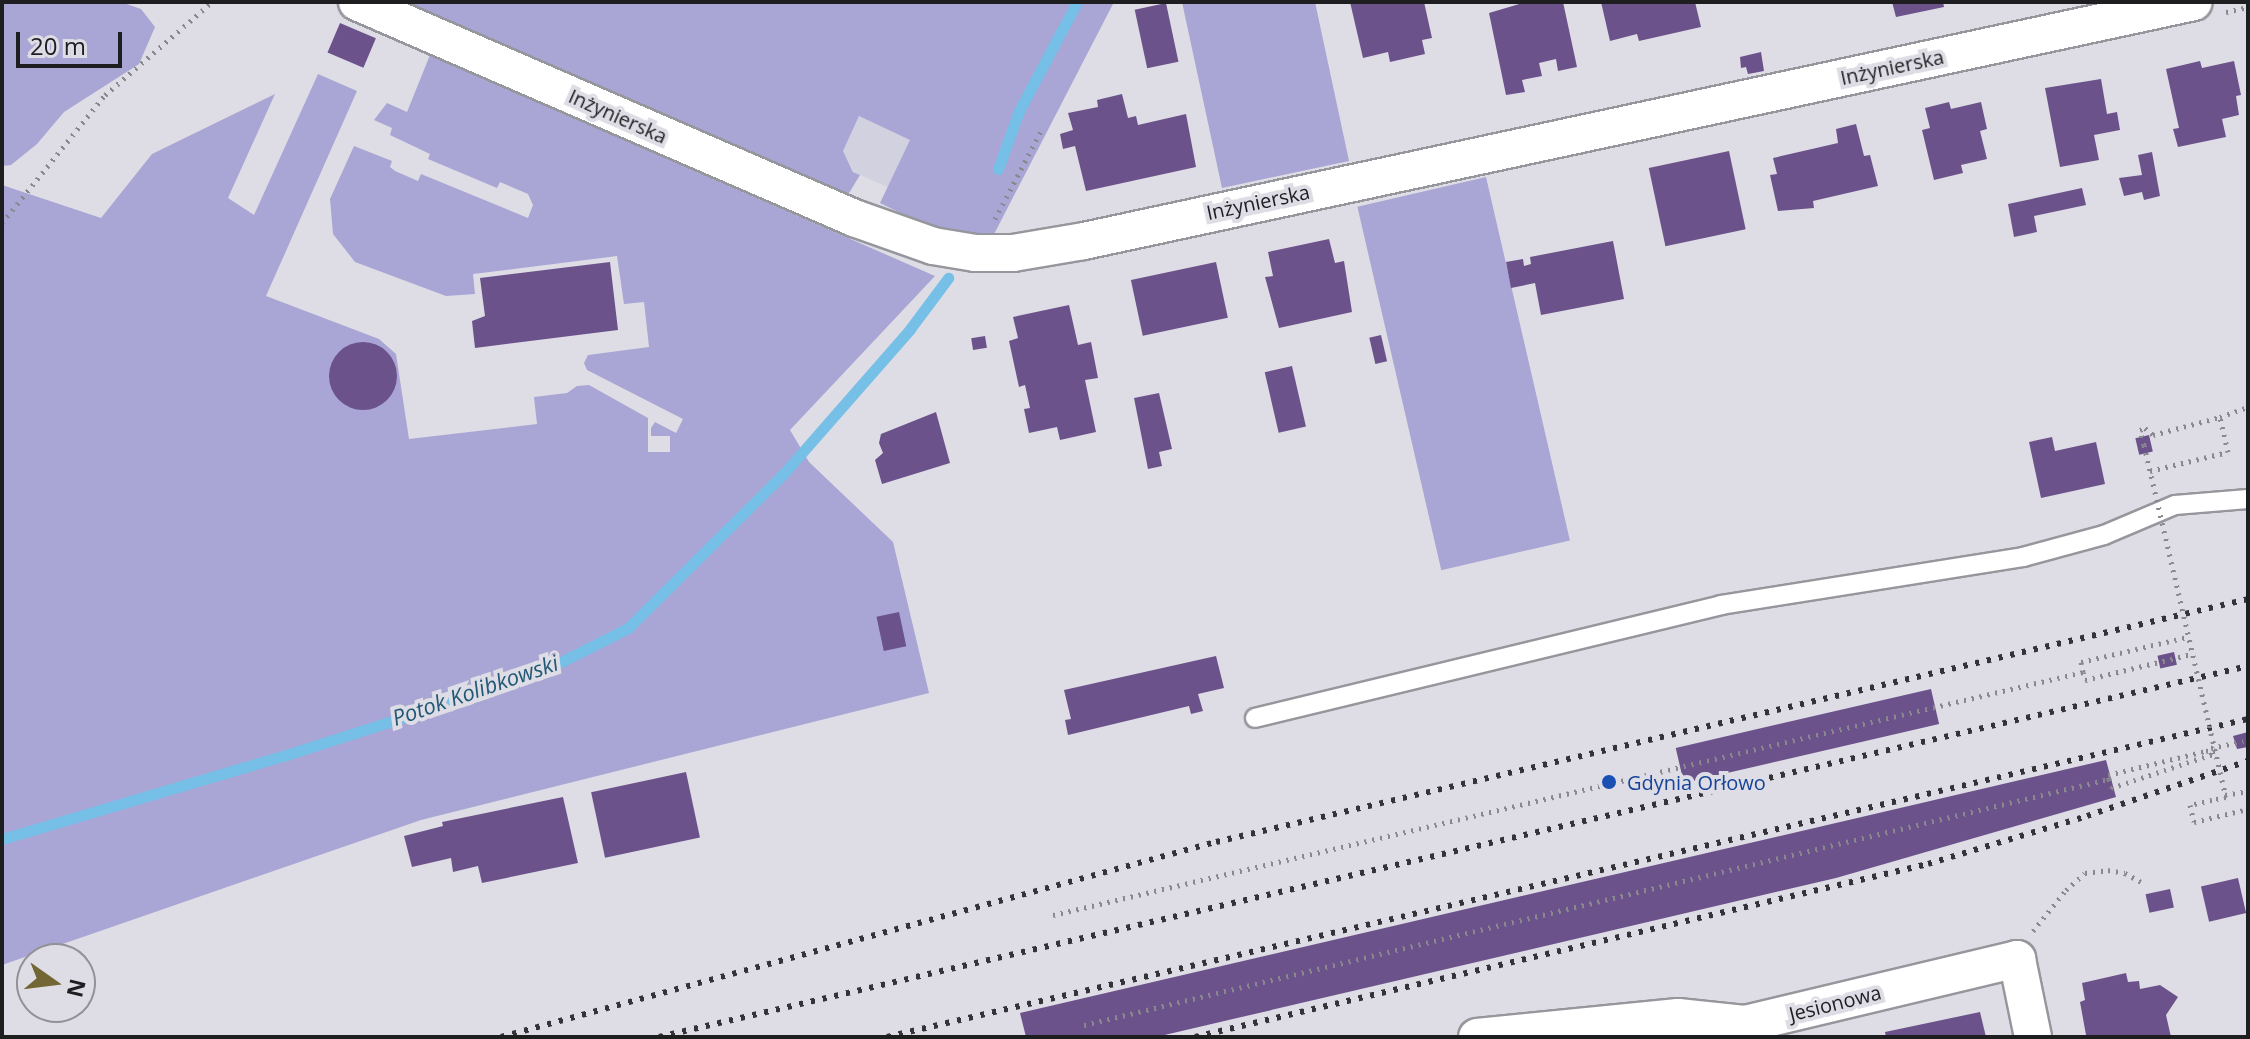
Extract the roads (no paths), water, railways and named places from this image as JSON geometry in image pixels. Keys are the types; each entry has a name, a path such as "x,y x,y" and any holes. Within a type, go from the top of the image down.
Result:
{"street":[{"name":"Inżynierska","path":"357,2 854,218 933,246 975,253 1013,253 1084,241 2194,2"},
{"name":"Jesionowa","path":"1477,1037 1678,1017 1745,1024 2017,959 2033,1037"}],"lane":[{"path":"1255,718 1721,605 2023,557 2104,535 2175,505 2248,499"}],"waterway":[{"name":"Potok Kolibkowski","path":"998,169 1019,111 1077,2"},
{"name":"Potok Kolibkowski","path":"2,839 286,755 535,675 628,628 785,472 910,329 948,278"}],"railway":[{"path":"501,1037 1216,842 2248,599"},
{"path":"659,1037 2248,666"},
{"path":"887,1037 2248,719"},
{"path":"1195,1037 1928,864 2087,816 2248,761"}],"place":[{"name":"Gdynia Orłowo","path":"1609,782"}]}
